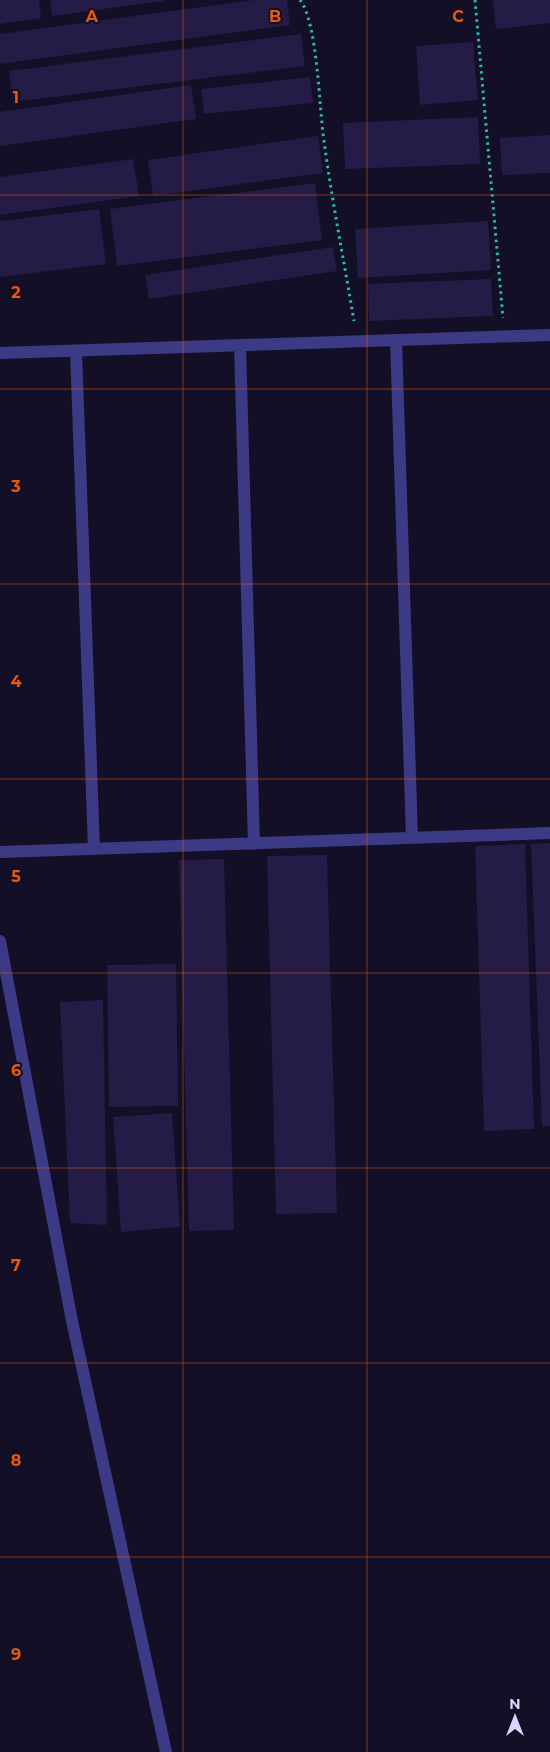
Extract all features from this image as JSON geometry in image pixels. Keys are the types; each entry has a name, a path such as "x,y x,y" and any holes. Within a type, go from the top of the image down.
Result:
{"street":[{"path":"0,354 550,335"},
{"path":"396,340 412,838"},
{"path":"240,346 254,844"},
{"path":"76,351 94,849"},
{"path":"0,852 550,833"},
{"path":"0,941 72,1321 166,1752"}],"path":[{"path":"300,0 305,6 312,32 324,141 358,341"},
{"path":"475,0 504,337"}],"building":[{"path":"0,0 39,0 41,18 0,24"},
{"path":"50,0 163,0 163,1 52,16"},
{"path":"254,0 287,0 290,25 0,64 0,34"},
{"path":"493,0 550,0 550,23 496,29"},
{"path":"301,34 305,66 13,102 9,71"},
{"path":"473,42 478,100 420,105 416,46"},
{"path":"310,77 313,103 204,114 201,89"},
{"path":"191,85 196,119 0,146 0,112"},
{"path":"478,117 480,164 345,169 343,123"},
{"path":"550,135 550,173 502,175 500,138"},
{"path":"318,136 323,173 153,196 148,160"},
{"path":"133,159 139,196 0,215 0,177"},
{"path":"315,183 322,240 117,266 110,209"},
{"path":"99,209 106,264 0,277 0,221"},
{"path":"488,221 491,270 358,278 355,229"},
{"path":"333,247 337,271 149,299 145,275"},
{"path":"491,279 493,316 369,321 368,284"},
{"path":"550,843 550,1126 542,1127 531,844"},
{"path":"525,844 534,1129 484,1131 475,846"},
{"path":"327,855 337,1213 276,1214 267,856"},
{"path":"224,859 234,1230 189,1231 179,860"},
{"path":"176,964 178,1106 109,1107 107,965"},
{"path":"103,1000 107,1225 70,1223 60,1002"},
{"path":"172,1113 180,1227 121,1232 113,1117"}]}
